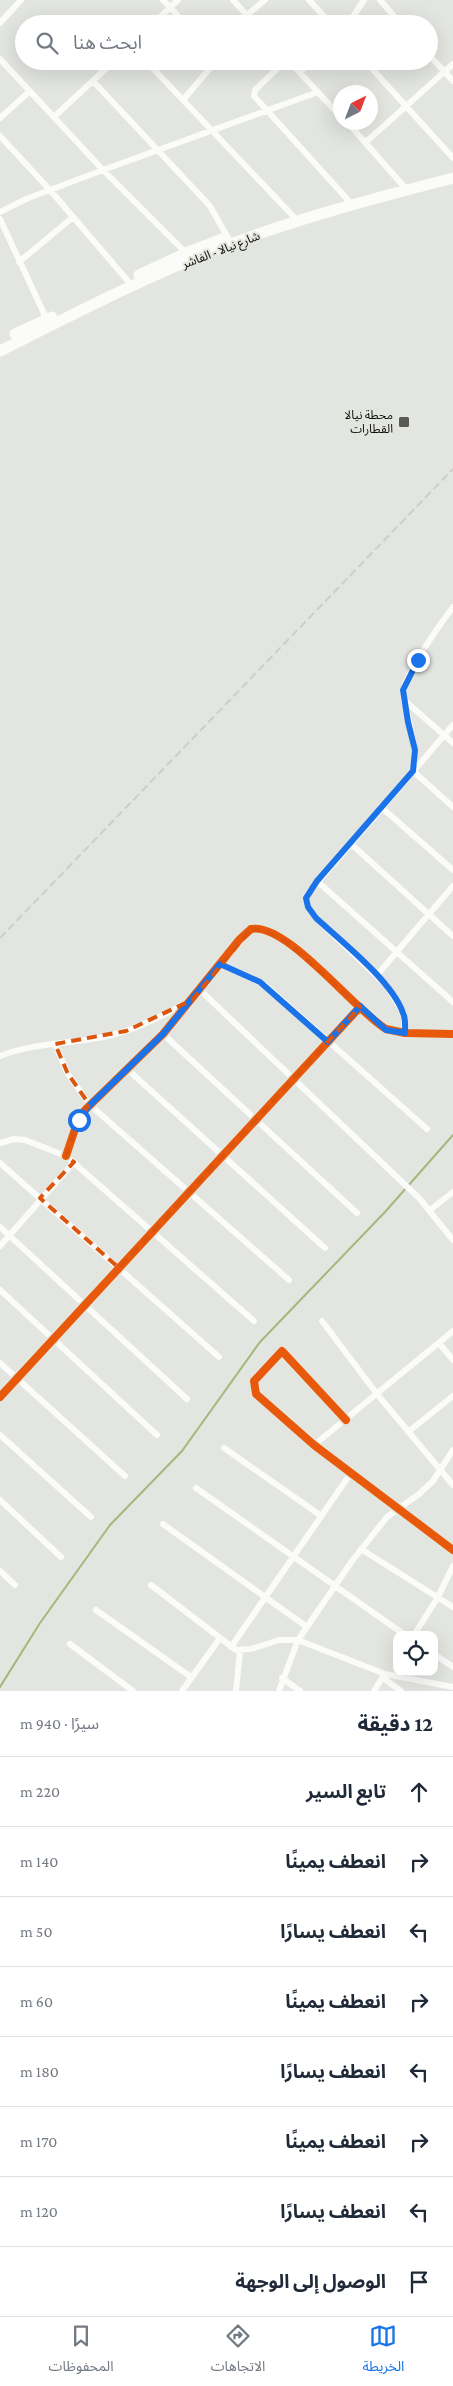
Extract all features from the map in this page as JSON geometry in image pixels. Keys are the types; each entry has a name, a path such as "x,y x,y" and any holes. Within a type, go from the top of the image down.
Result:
{"highway":[{"name":"شارع نيالا - الفاشر","path":"0,351 48,322 186,253 295,223 453,170"},
{"name":"شارع نيالا - الفاشر","path":"0,342 148,280 229,241 293,216 348,200 453,178"}],"street":[{"path":"163,0 179,15"},
{"path":"162,15 178,0"},
{"path":"233,0 247,15 264,0"},
{"path":"309,0 323,15"},
{"path":"354,15 364,0"},
{"path":"380,0 393,15"},
{"path":"0,23 18,1"},
{"path":"0,59 103,170 186,253"},
{"path":"366,142 453,64"},
{"path":"438,65 453,82"},
{"path":"54,117 105,70"},
{"path":"155,70 293,216"},
{"path":"183,100 208,70"},
{"path":"277,70 255,90 254,96 266,112 348,200"},
{"path":"298,70 333,108"},
{"path":"373,70 453,158"},
{"path":"93,81 210,206 229,241"},
{"path":"0,118 30,91"},
{"path":"0,212 50,190 211,129 266,112 318,92"},
{"path":"355,130 405,187"},
{"path":"0,136 50,190 128,281"},
{"path":"19,262 73,217"},
{"path":"0,219 48,322"},
{"path":"413,771 415,750 403,690 422,651 452,611"},
{"path":"404,700 453,744"},
{"path":"405,1033 405,1020 401,1008 376,975 312,913 306,896 453,725"},
{"path":"413,771 453,807"},
{"path":"381,807 453,870"},
{"path":"350,843 453,936"},
{"path":"317,881 453,1002"},
{"path":"376,975 453,886"},
{"path":"66,1156 76,1126 90,1105 163,1034 248,931 254,928 264,930 292,946 386,1030 405,1033 453,1034"},
{"path":"220,964 260,982 428,1129"},
{"path":"200,990 419,1198 453,1240"},
{"path":"0,1056 22,1049 104,1037 126,1031 156,1019 192,1000"},
{"path":"0,1397 360,1006"},
{"path":"163,1034 357,1213"},
{"path":"55,1044 68,1074 90,1105 289,1280"},
{"path":"127,1069 325,1248"},
{"path":"0,1143 14,1139 25,1140 66,1156 254,1320"},
{"path":"0,1246 40,1198 74,1162"},
{"path":"0,1163 219,1358"},
{"path":"430,1210 453,1192"},
{"path":"0,1227 187,1399"},
{"path":"0,1290 157,1435"},
{"path":"322,1321 408,1432 453,1485"},
{"path":"314,1445 453,1331"},
{"path":"439,1343 453,1360"},
{"path":"346,1420 281,1351 254,1382 256,1394 314,1445 453,1550"},
{"path":"0,1364 125,1476"},
{"path":"408,1432 453,1396"},
{"path":"0,1435 91,1517"},
{"path":"224,1448 320,1516"},
{"path":"279,1691 282,1678 298,1640 361,1549 377,1528 398,1508 424,1490 453,1450"},
{"path":"231,1647 351,1473"},
{"path":"196,1488 292,1558 399,1631"},
{"path":"0,1500 61,1557"},
{"path":"163,1524 307,1627"},
{"path":"361,1549 453,1607"},
{"path":"417,1631 438,1597 453,1566"},
{"path":"0,1571 15,1585"},
{"path":"151,1585 231,1647 240,1651 279,1640 298,1640 384,1676 401,1691"},
{"path":"96,1610 191,1677"},
{"path":"182,1691 220,1638"},
{"path":"70,1644 131,1691"},
{"path":"236,1691 240,1651"},
{"path":"438,1657 453,1667"},
{"path":"384,1676 393,1675"},
{"path":"374,1691 384,1676"},
{"path":"404,1676 453,1687"},
{"path":"282,1678 300,1691"}],"highlighted area":[{"path":"251,929 264,930 287,942 360,1007 119,1268 40,1198 74,1162 66,1156 76,1126 89,1104 68,1074 55,1044 126,1031 192,1000"}],"waterway":[{"path":"0,1687 40,1623 110,1525 182,1451 260,1342 385,1212 453,1135"}],"railway":[{"path":"0,938 453,469"}],"cycle path":[{"path":"66,1156 76,1126 85,1110 163,1034 239,940 251,929 266,931 283,939 386,1029 405,1033 453,1034"},
{"path":"0,1397 360,1007"},
{"path":"346,1420 282,1351 254,1381 256,1394 314,1445 453,1550"}],"place":[{"name":"محطة نيالا القطارات","path":"404,422"}],"route":[{"path":"79,1120 85,1110 174,1022 220,964 254,978 265,985 328,1042 360,1006 386,1030 405,1033 404,1014 386,985 316,918 308,907 306,895 413,771 415,750 404,703 403,690 418,660"}]}
